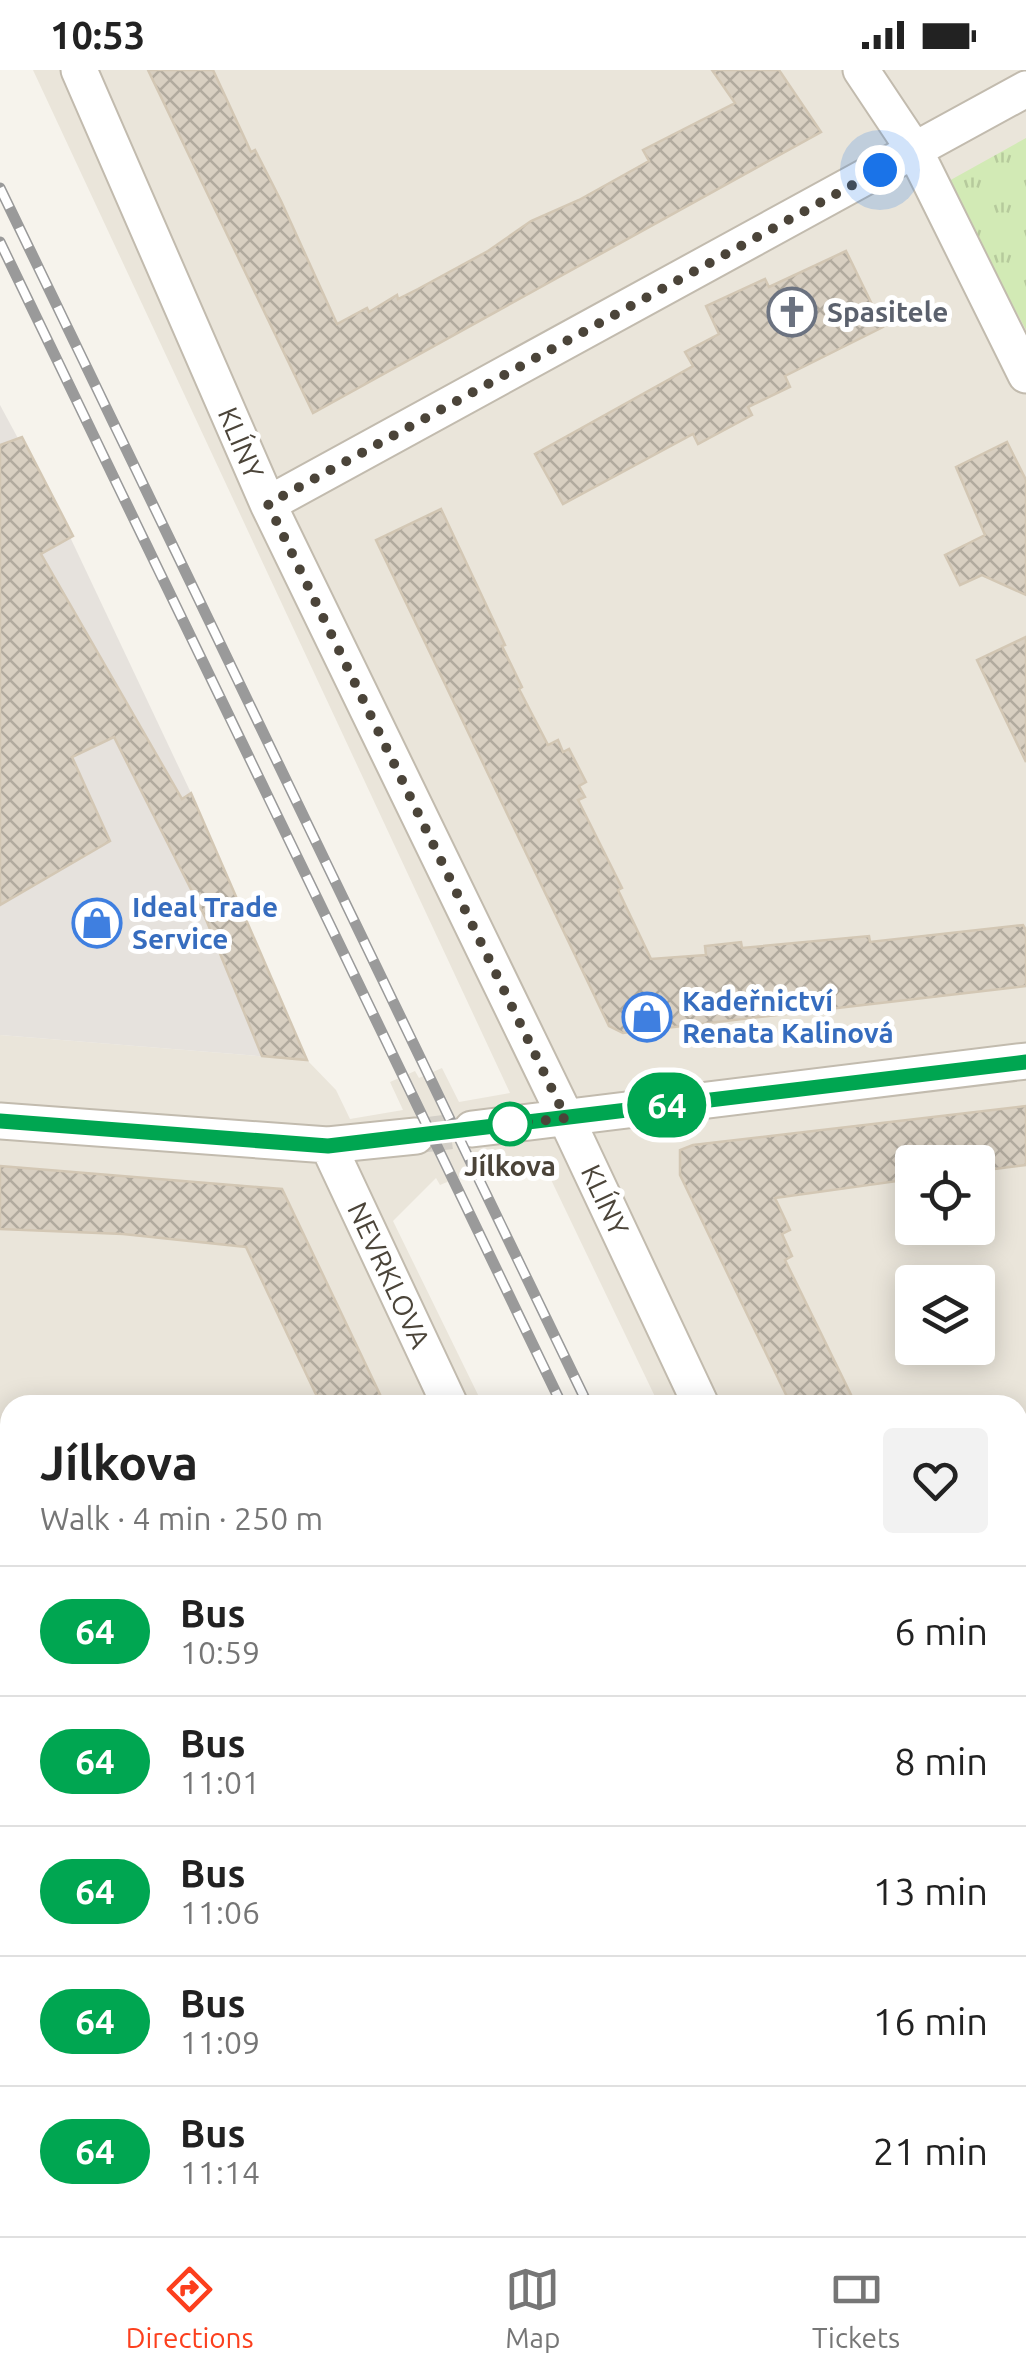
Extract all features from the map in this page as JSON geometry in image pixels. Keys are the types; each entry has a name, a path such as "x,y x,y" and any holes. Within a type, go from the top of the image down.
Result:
{"street":[{"name":"KLÍNY","path":"79,70 268,504 697,1395"},
{"path":"861,70 915,151 1026,374"},
{"path":"268,504 1026,89"},
{"path":"472,1129 1026,1062"},
{"path":"0,1121 328,1146 416,1136"},
{"name":"NEVRKLOVA","path":"328,1146 445,1395"}],"shaded area":[{"path":"33,70 1026,70 1026,1395 654,1395 543,1163 492,1169 467,1181 464,1175 440,1185 436,1178 393,1221 478,1395 0,1395 0,1035 307,1060 336,1090 350,1119 403,1110 390,1082 415,1071 419,1078 442,1068 459,1102 510,1093"},
{"path":"0,405 62,520 191,793 307,1060 0,1035"}],"green space":[{"path":"1026,138 1026,330 947,182"}],"building":[{"path":"148,70 213,70 251,152 255,150 281,201 337,324 367,308 369,312 397,295 398,299 488,251 531,221 579,200 649,161 643,150 735,103 712,70 779,70 821,132 313,413"},
{"path":"846,251 883,327 785,376 790,387 748,407 752,415 698,444 693,434 563,504 535,454 693,366 685,352 719,334 706,306 765,279 769,287"},
{"path":"22,437 73,536 41,554 182,799 191,793 307,1060 262,1056 205,917 114,737 72,757 110,841 0,905 0,445"},
{"path":"1007,442 1026,480 1026,595 982,575 960,585 945,555 985,535 956,467"},
{"path":"441,509 505,645 502,646 522,687 519,689 548,745 558,740 563,752 569,749 586,782 579,786 585,797 578,800 622,888 618,890 651,959 706,955 705,946 741,942 742,948 869,936 870,942 1023,925 1026,986 623,1033 609,1026 376,540"},
{"path":"1026,637 1026,762 977,660"},
{"path":"1026,1106 1026,1165 995,1169 995,1145 895,1145 895,1181 775,1198 790,1230 782,1234 792,1256 785,1260 851,1395 786,1395 680,1175 680,1150 693,1145"},
{"path":"0,1166 282,1189 380,1395 316,1395 246,1247 123,1234 0,1229"}],"tunnel":[{"path":"416,1136 472,1129"}],"railway":[{"path":"0,188 583,1395"},
{"path":"0,242 557,1395"}],"bus line":[{"name":"64","path":"0,1121 328,1146 1026,1062"}],"place":[{"name":"Spasitele","path":"792,312"},
{"name":"Ideal Trade Service","path":"97,923"},
{"name":"Kadeřnictví Renata Kalinová","path":"647,1017"},
{"name":"Jílkova","path":"510,1124"}],"route":[{"path":"510,1124 566,1118 268,504 880,170"}]}
